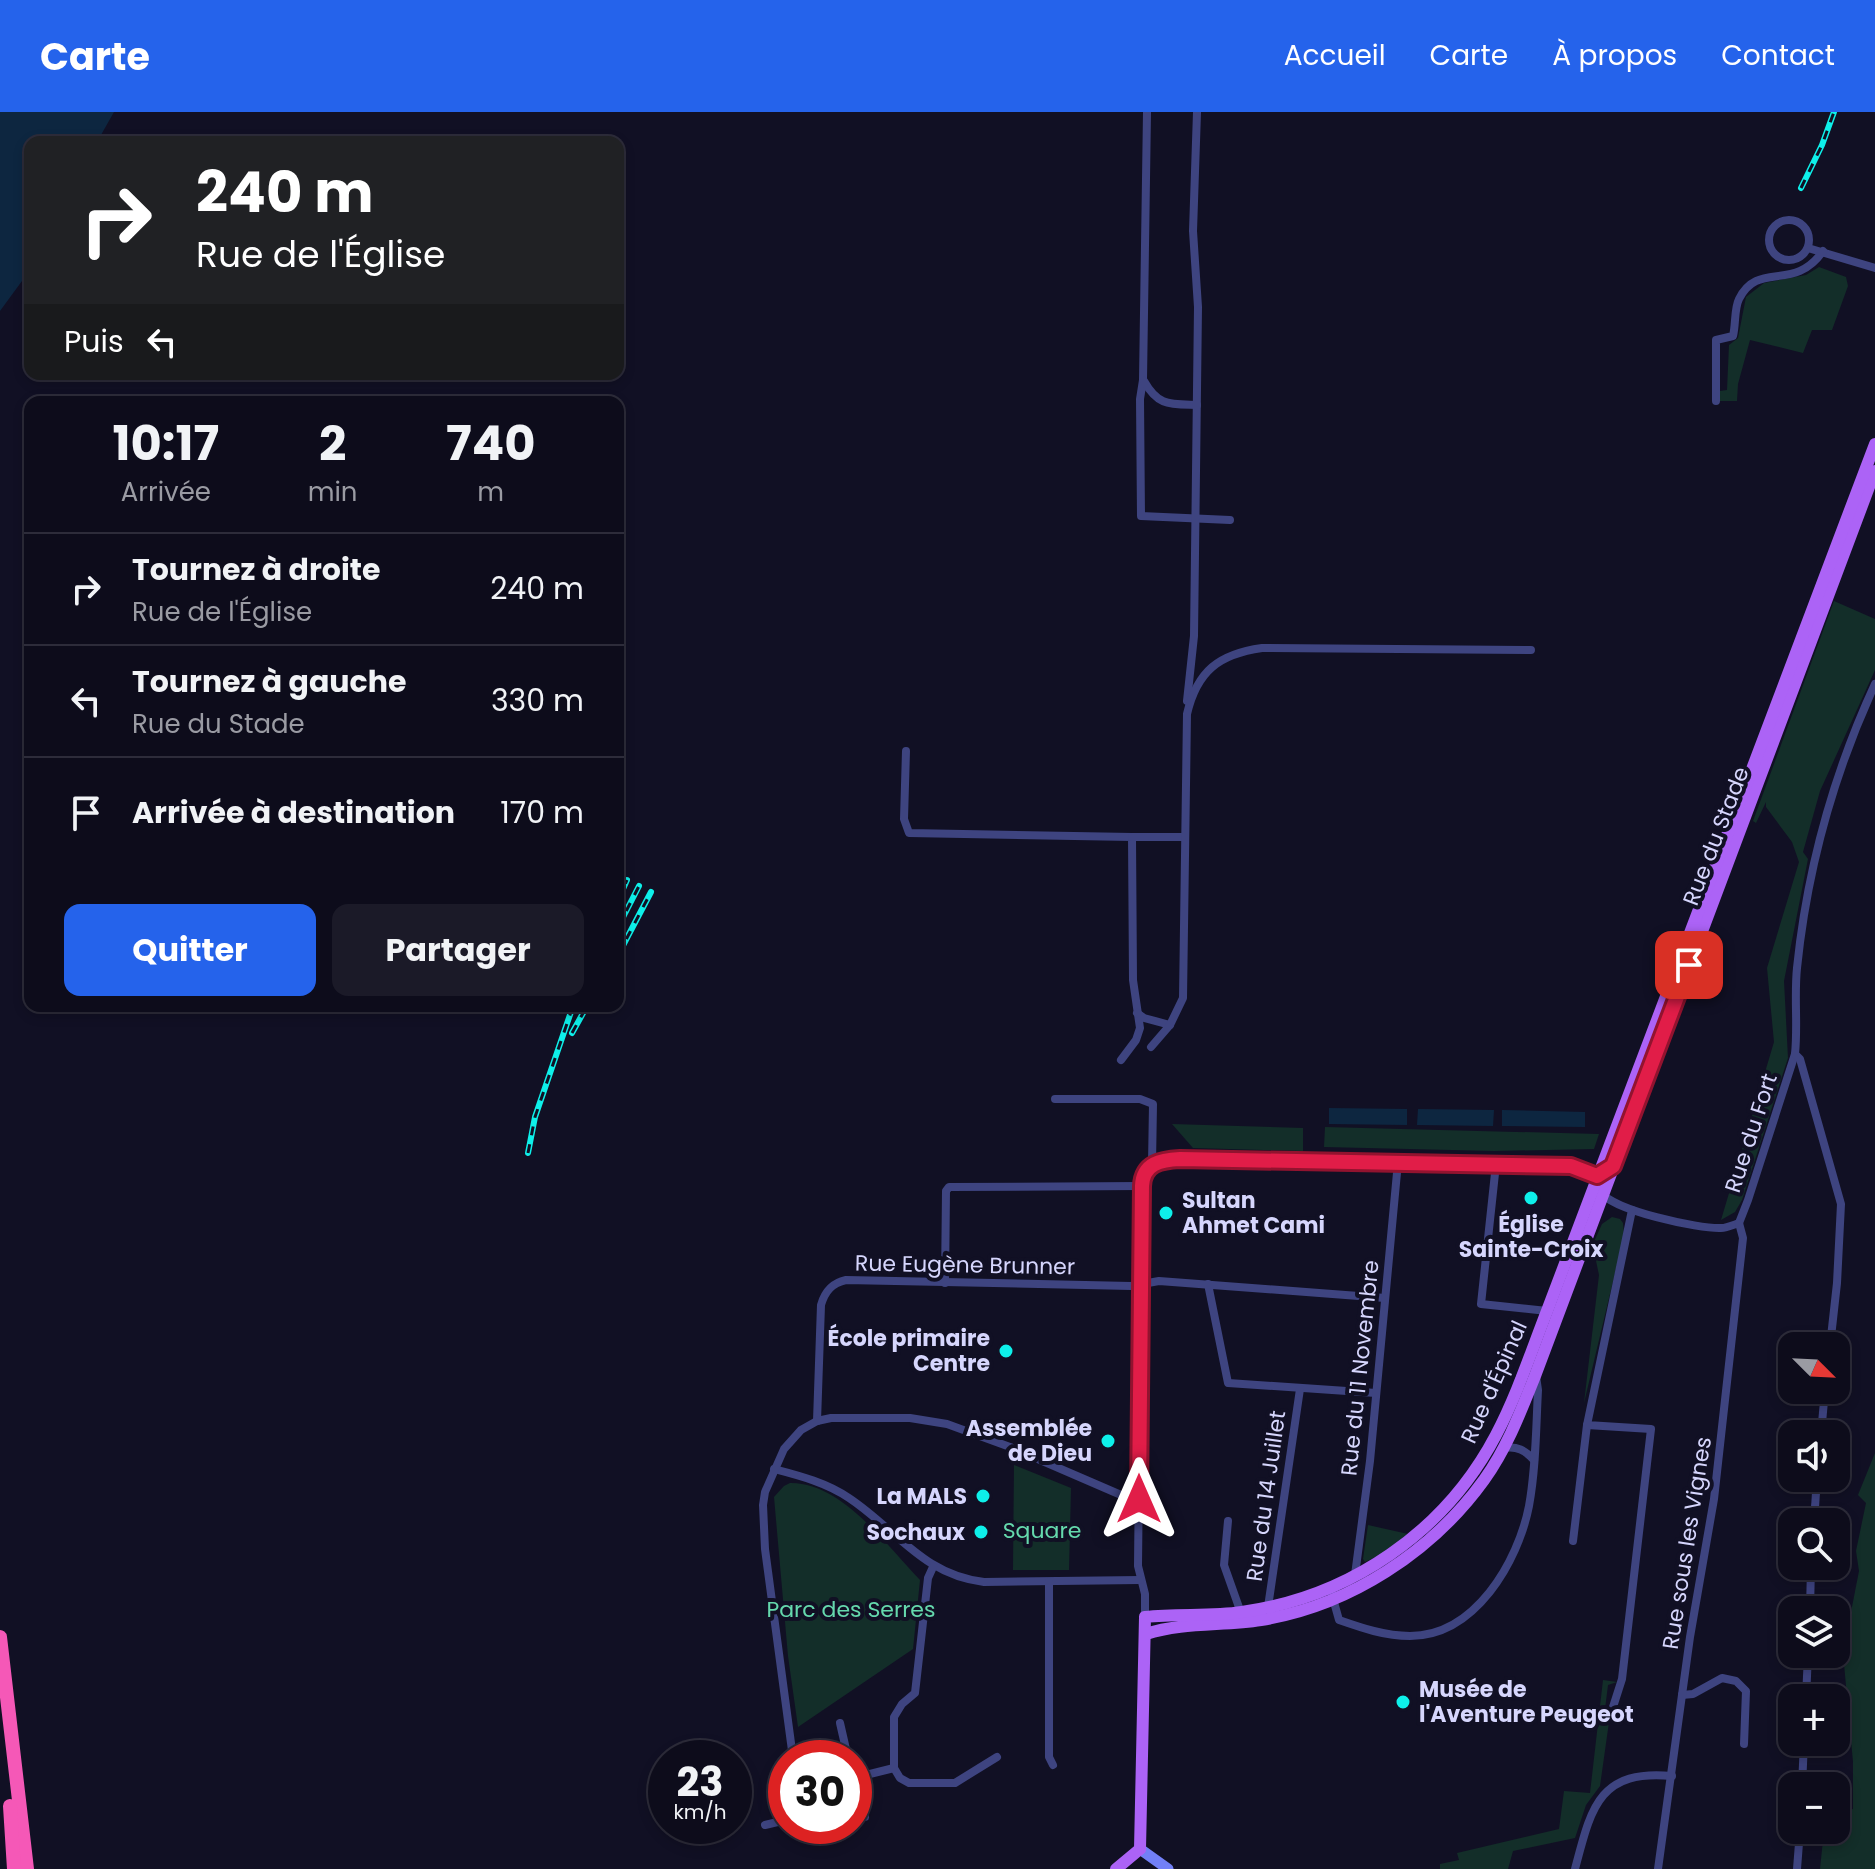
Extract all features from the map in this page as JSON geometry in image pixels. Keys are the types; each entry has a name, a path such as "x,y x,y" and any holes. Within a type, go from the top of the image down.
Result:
{"highway":[{"path":"0,1637 27,1869"},
{"path":"0,1658 14,1869"}],"main road":[{"path":"1864,487 1875,444"},
{"path":"1864,487 1875,471"},
{"name":"Rue du Stade","path":"1602,1196 1864,487"},
{"name":"Rue du Stade","path":"1597,1176 1864,487"},
{"name":"Rue d'Épinal","path":"1356,1583 1425,1528 1475,1470 1508,1411 1597,1176"},
{"name":"Rue d'Épinal","path":"1145,1617 1290,1614 1356,1583 1420,1547 1451,1519 1484,1480 1504,1448 1535,1376 1602,1196"},
{"name":"Rue d'Épinal","path":"1146,1634 1241,1617 1268,1607 1332,1594"},
{"path":"1123,1867 1140,1849 1145,1617"},
{"path":"1140,1849 1168,1869"}],"street":[{"path":"1147,112 1143,380 1140,399 1141,516 1230,520"},
{"path":"1151,1047 1170,1025 1183,998 1187,714 1194,636 1196,517 1198,307 1193,231 1197,112"},
{"path":"1782,221 1795,221 1806,229 1808,248 1800,258 1782,260 1772,252 1769,234 1782,221"},
{"path":"1808,248 1875,268"},
{"path":"1716,401 1716,340 1733,336 1737,302 1747,286 1757,279 1797,275 1814,265 1823,251"},
{"path":"1143,380 1153,397 1170,404 1197,405"},
{"path":"1187,714 1195,689 1205,672 1220,660 1243,650 1531,650"},
{"path":"1832,1332 1841,1204 1800,1059 1795,1054 1797,965 1825,817 1837,777 1875,684"},
{"path":"906,751 904,819 909,833 1185,837"},
{"path":"1121,1060 1136,1040 1140,1028 1133,980 1132,837"},
{"path":"1136,1013 1170,1025"},
{"name":"Rue du Fort","path":"1739,1223 1795,1054"},
{"path":"1055,1099 1140,1099 1153,1104 1152,1164"},
{"path":"1145,1617 1145,1594 1138,1566 1142,1186 1144,1173 1152,1164 1180,1159 1571,1166 1597,1176"},
{"name":"Rue du 11 Novembre","path":"1356,1583 1398,1162"},
{"path":"1496,1164 1481,1304 1547,1311"},
{"path":"1597,1176 1613,1166"},
{"path":"1597,1176 1602,1196 1632,1210 1723,1229 1739,1223"},
{"path":"945,1283 946,1191 949,1187 1142,1186"},
{"path":"1573,1541 1587,1425 1632,1210"},
{"name":"Rue sous les Vignes","path":"1658,1869 1722,1438 1743,1238 1739,1223"},
{"name":"Rue Eugène Brunner","path":"817,1421 821,1305 829,1288 846,1280 1131,1286 1159,1281 1385,1298"},
{"path":"1208,1284 1228,1383 1376,1393"},
{"path":"1332,1594 1339,1620 1387,1634 1412,1636 1428,1633 1466,1615 1493,1588 1523,1531 1529,1504 1538,1390 1535,1376"},
{"name":"Rue du 14 Juillet","path":"1268,1607 1300,1389"},
{"path":"791,1740 765,1549 764,1498 788,1441 817,1421 831,1418 910,1418 947,1424 1128,1498 1139,1499"},
{"path":"1587,1425 1651,1429 1622,1679 1613,1707"},
{"path":"1504,1448 1517,1448 1534,1460"},
{"path":"774,1469 821,1483 841,1493 865,1509 933,1567 975,1581 1140,1580"},
{"path":"1228,1521 1224,1565 1241,1617"},
{"path":"933,1567 928,1578 915,1693 902,1704 894,1717 894,1768 900,1778 909,1783 955,1783 997,1757"},
{"path":"1049,1582 1049,1757 1053,1765"},
{"path":"1682,1695 1693,1694 1722,1678 1736,1681 1746,1691 1744,1744"},
{"path":"840,1723 844,1740"},
{"path":"872,1775 894,1768"},
{"path":"1575,1869 1595,1805 1613,1784 1642,1775 1672,1776"},
{"path":"1797,1869 1799,1844"}],"green space":[{"path":"1819,267 1846,277 1848,286 1832,330 1812,330 1803,353 1750,340 1738,384 1737,401 1720,401 1720,391 1727,390 1729,345 1738,338 1746,297 1764,283 1806,275"},
{"path":"1834,601 1875,619 1875,670 1820,791 1803,852 1808,859 1784,981 1788,1058 1742,1200 1735,1212 1721,1220 1774,1042 1767,968 1799,862 1792,842 1766,807 1766,802 1756,823 1753,821"},
{"path":"1172,1124 1303,1128 1303,1151 1193,1148"},
{"path":"1325,1127 1599,1134 1594,1149 1494,1151 1324,1147"},
{"path":"1612,1217 1623,1223 1624,1235 1584,1403 1599,1275 1595,1256 1587,1257 1602,1224"},
{"path":"1875,1453 1875,1869 1820,1869 1823,1844 1850,1844 1853,1762 1850,1684 1846,1684 1844,1668 1850,1668 1850,1617 1859,1571 1856,1551 1866,1503 1858,1495"},
{"name":"Square","path":"1014,1465 1071,1488 1069,1570 1013,1570"},
{"name":"Parc des Serres","path":"790,1483 828,1493 846,1505 879,1535 920,1580 913,1649 798,1727 788,1656 774,1497"},
{"path":"1368,1525 1408,1534 1382,1554 1365,1562"},
{"path":"1603,1680 1617,1682 1608,1685 1605,1709 1609,1722 1600,1786 1586,1805 1575,1838 1513,1851 1508,1869 1440,1869 1440,1864 1459,1860 1457,1853 1559,1829 1564,1791 1590,1793"}],"water":[{"path":"0,112 114,112 100,136 24,136 24,278 0,311"},
{"path":"1329,1108 1407,1109 1407,1125 1329,1124"},
{"path":"1418,1109 1494,1110 1493,1126 1417,1125"},
{"path":"1502,1110 1585,1112 1585,1127 1502,1126"}],"railway":[{"path":"1801,188 1834,112"},
{"path":"624,887 627,880"},
{"path":"624,915 639,886"},
{"path":"624,944 651,892"},
{"path":"528,1153 535,1117 571,1012"},
{"path":"572,1033 584,1012"}],"place":[{"name":"Église Sainte-Croix","path":"1531,1198"},
{"name":"Sultan Ahmet Cami","path":"1166,1213"},
{"name":"École primaire Centre","path":"1006,1351"},
{"name":"Assemblée de Dieu","path":"1108,1441"},
{"name":"La MALS","path":"983,1496"},
{"name":"Sochaux","path":"981,1532"},
{"name":"Musée de l'Aventure Peugeot","path":"1403,1702"}],"route":[{"path":"1139,1499 1142,1178 1152,1164 1180,1159 1571,1166 1597,1176 1613,1166 1689,965"}]}
